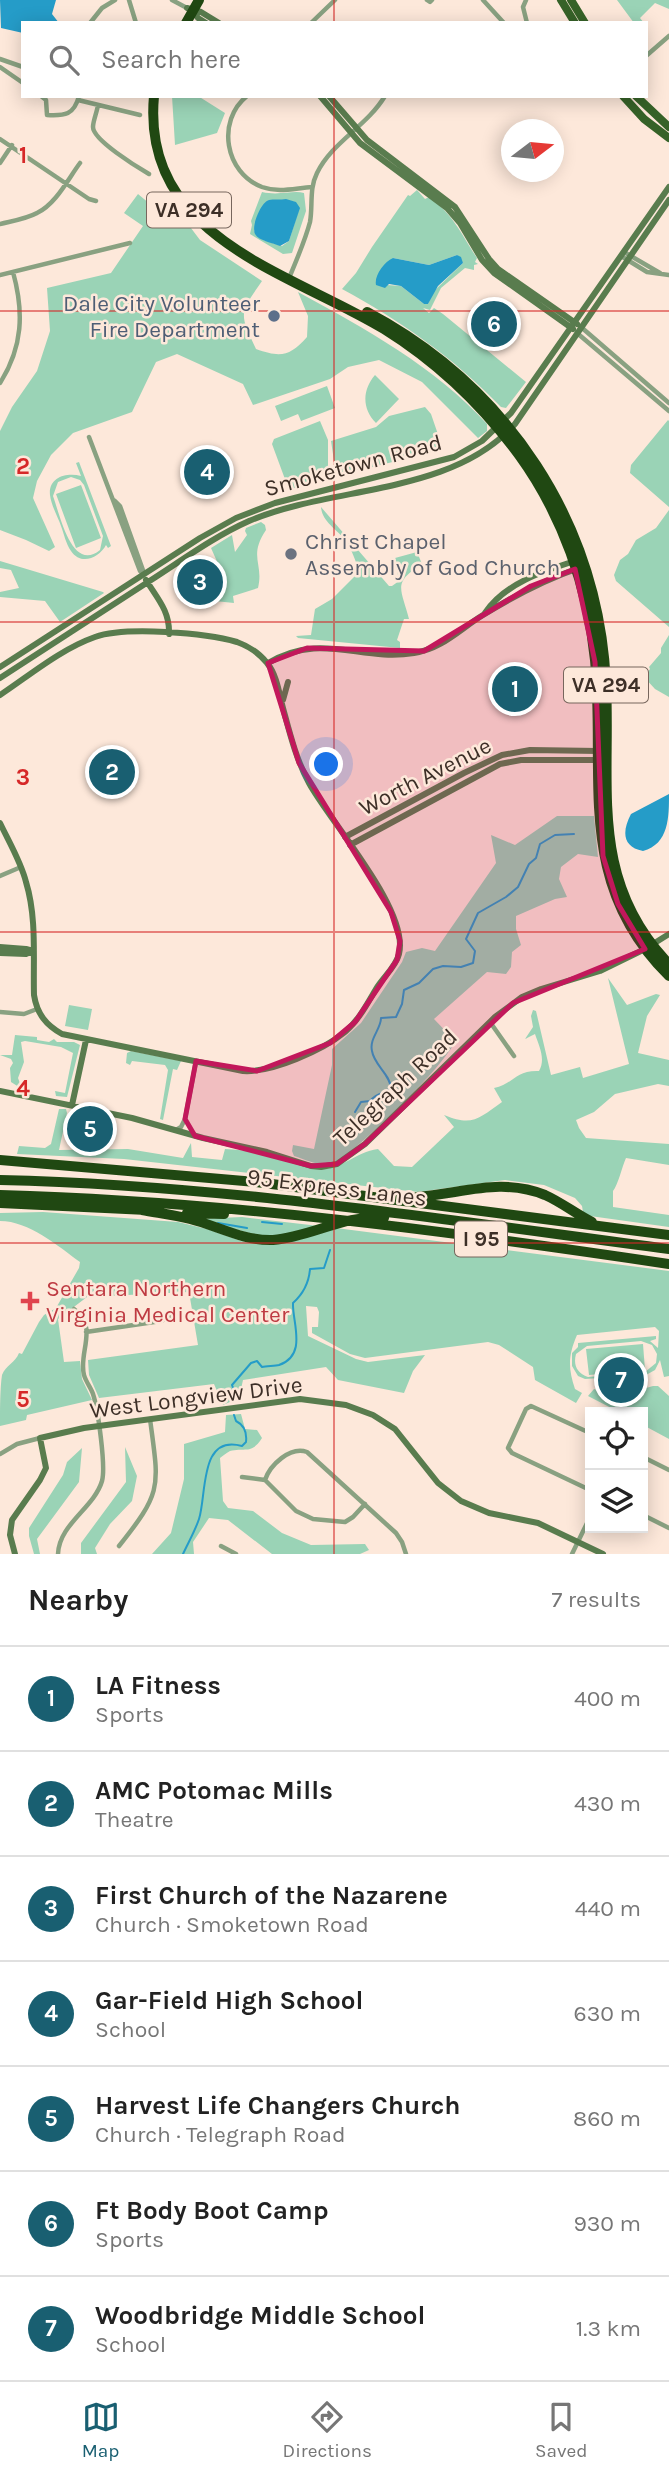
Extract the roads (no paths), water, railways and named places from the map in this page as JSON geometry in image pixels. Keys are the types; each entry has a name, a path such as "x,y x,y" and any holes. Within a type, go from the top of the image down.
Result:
{"highway":[{"path":"180,21 190,6 199,0"},
{"name":"VA 294","path":"154,98 153,120 159,153 167,176 184,204 215,236 385,321 415,341 459,375 553,492 573,533 578,564 598,619 604,660 603,755 612,859 627,902 649,947 669,975"},
{"name":"VA 294","path":"160,98 160,125 164,149 172,171 188,200 210,224 229,238 290,275"},
{"name":"VA 294","path":"649,947 669,964"},
{"name":"I 95","path":"0,1163 256,1182 386,1198 668,1243"},
{"name":"95 Express Lanes","path":"0,1180 140,1187 271,1198 544,1233 668,1243"},
{"path":"386,1198 426,1197 488,1186 505,1186 538,1193 614,1233 633,1239 668,1243"},
{"name":"I 95","path":"0,1195 129,1201 281,1214 669,1264"},
{"path":"0,1203 214,1214 281,1214"},
{"path":"0,1209 75,1206"},
{"path":"142,1210 190,1219 252,1238 271,1240 355,1218 391,1218 469,1228 544,1233"}],"main road":[{"path":"561,0 574,21"},
{"path":"571,0 583,21"},
{"path":"625,98 644,119 669,138"},
{"path":"638,98 669,127"}],"street":[{"path":"92,21 102,8 115,0"},
{"path":"129,0 135,21"},
{"path":"172,0 190,6 216,21"},
{"path":"313,21 335,0"},
{"path":"483,0 502,21"},
{"path":"526,0 523,7 526,21"},
{"path":"190,6 203,21"},
{"path":"648,54 669,37"},
{"path":"0,59 21,66"},
{"path":"0,67 21,82"},
{"path":"44,98 47,115 69,114 78,98 140,115"},
{"path":"245,98 236,108 228,129 229,148 239,170 252,182 267,189 312,187"},
{"path":"322,98 353,131"},
{"path":"330,98 368,150 429,190 455,216 504,280 576,328 669,411"},
{"path":"290,275 309,223 312,187 321,166 384,98"},
{"path":"99,105 94,132 107,145 149,174"},
{"path":"0,139 89,199 96,201"},
{"path":"0,163 12,145"},
{"path":"0,224 42,210 80,163"},
{"name":"Smoketown Road","path":"0,678 231,530 277,512 447,470 481,454 504,428 576,328 669,187"},
{"name":"Smoketown Road","path":"625,257 669,200"},
{"path":"0,275 130,243"},
{"path":"625,257 647,272 669,275"},
{"path":"489,263 576,328 669,403"},
{"path":"0,383 10,365 20,336 21,306 13,272"},
{"path":"556,317 562,327 562,342"},
{"name":"Smoketown Road","path":"0,667 222,525 275,503 444,460 473,447 504,428 562,342 576,328"},
{"path":"89,438 140,571 165,609 169,634"},
{"path":"275,503 277,512"},
{"path":"268,663 289,652 307,648 384,654 415,653 445,642 527,579 578,564"},
{"path":"0,695 78,645 94,638 132,631 236,642 252,650 268,663 276,681 296,754 306,777 387,902 400,946 394,964 357,1019 330,1043 262,1070 243,1071 86,1040 57,1031 44,1020 37,1009 34,995 31,906 21,867 0,823"},
{"path":"51,634 56,642"},
{"path":"282,705 288,682"},
{"name":"Worth Avenue","path":"345,837 496,757 530,750 603,755"},
{"name":"Worth Avenue","path":"350,845 500,764 521,760 603,755"},
{"path":"0,876 21,867"},
{"name":"Telegraph Road","path":"0,1091 132,1118 175,1131 267,1152 311,1166 337,1164 365,1144 490,1022 513,1003 535,992 594,973 649,947 669,934"},
{"path":"0,947 33,951"},
{"path":"0,953 26,954 33,951"},
{"path":"0,1012 24,1014 37,1009"},
{"path":"490,1022 514,1056"},
{"path":"72,1105 86,1040"},
{"path":"175,1131 185,1119 196,1061"},
{"path":"185,1119 186,1128 195,1136"},
{"path":"58,1554 64,1535 99,1489 104,1468 94,1397 83,1370 86,1332 82,1318 74,1309"},
{"path":"86,1332 162,1321 173,1316"},
{"name":"West Longview Drive","path":"0,1454 18,1444 40,1438 150,1419 305,1399 351,1406 373,1415 395,1429 438,1483 461,1501 489,1513 538,1523 603,1554"},
{"path":"585,1431 533,1406 528,1407 509,1449 512,1453 585,1488"},
{"path":"119,1546 149,1505 156,1488 157,1475 150,1419"},
{"path":"15,1554 10,1535 12,1520 46,1468 40,1438"},
{"path":"365,1504 345,1522 313,1519 296,1511 267,1485 266,1475 286,1454 303,1450 365,1504 396,1533 406,1554"},
{"path":"648,1460 669,1470"},
{"path":"242,1477 265,1480"},
{"path":"648,1518 669,1528"},
{"path":"572,1554 585,1527"},
{"path":"221,1546 236,1554"}],"water":[{"path":"0,0 56,0 52,14 57,21 21,21 21,33 1,28"},
{"path":"286,199 296,202 300,208 289,241 280,246 266,242 255,234 254,226 258,215 269,200"},
{"path":"457,255 463,263 438,286 428,304 424,304 401,286 389,284 385,288 376,285 380,270 393,258 429,265"},
{"path":"669,794 668,820 663,836 652,847 643,851 631,846 625,832 631,814"}],"waterway":[{"path":"355,1112 361,1102 370,1101 391,1088 372,1051 372,1042 381,1018 396,1017 404,990 419,983 433,969 443,966 461,967 473,963 475,951 466,939 478,913 518,887 529,864 536,858 540,844 555,835 574,834"},
{"path":"262,1222 282,1224"},
{"path":"218,1223 247,1228"},
{"path":"233,1401 235,1393 232,1385 251,1363 257,1361 262,1367 279,1365 293,1354 296,1346 293,1303 305,1288 310,1269 324,1268 330,1250"},
{"path":"183,1554 199,1519 207,1469 212,1457 218,1449 228,1445 242,1446 246,1442 244,1430 234,1415"}],"place":[{"name":"Dale City Volunteer Fire Department","path":"274,316"},
{"name":"Ft Body Boot Camp","path":"494,324"},
{"name":"Gar-Field High School","path":"207,472"},
{"name":"Christ Chapel Assembly of God Church","path":"291,554"},
{"name":"First Church of the Nazarene","path":"200,582"},
{"name":"LA Fitness","path":"515,689"},
{"name":"AMC Potomac Mills","path":"112,772"},
{"name":"Harvest Life Changers Church","path":"90,1129"},
{"name":"Sentara Northern Virginia Medical Center","path":"30,1301"},
{"name":"Woodbridge Middle School","path":"621,1380"}]}
